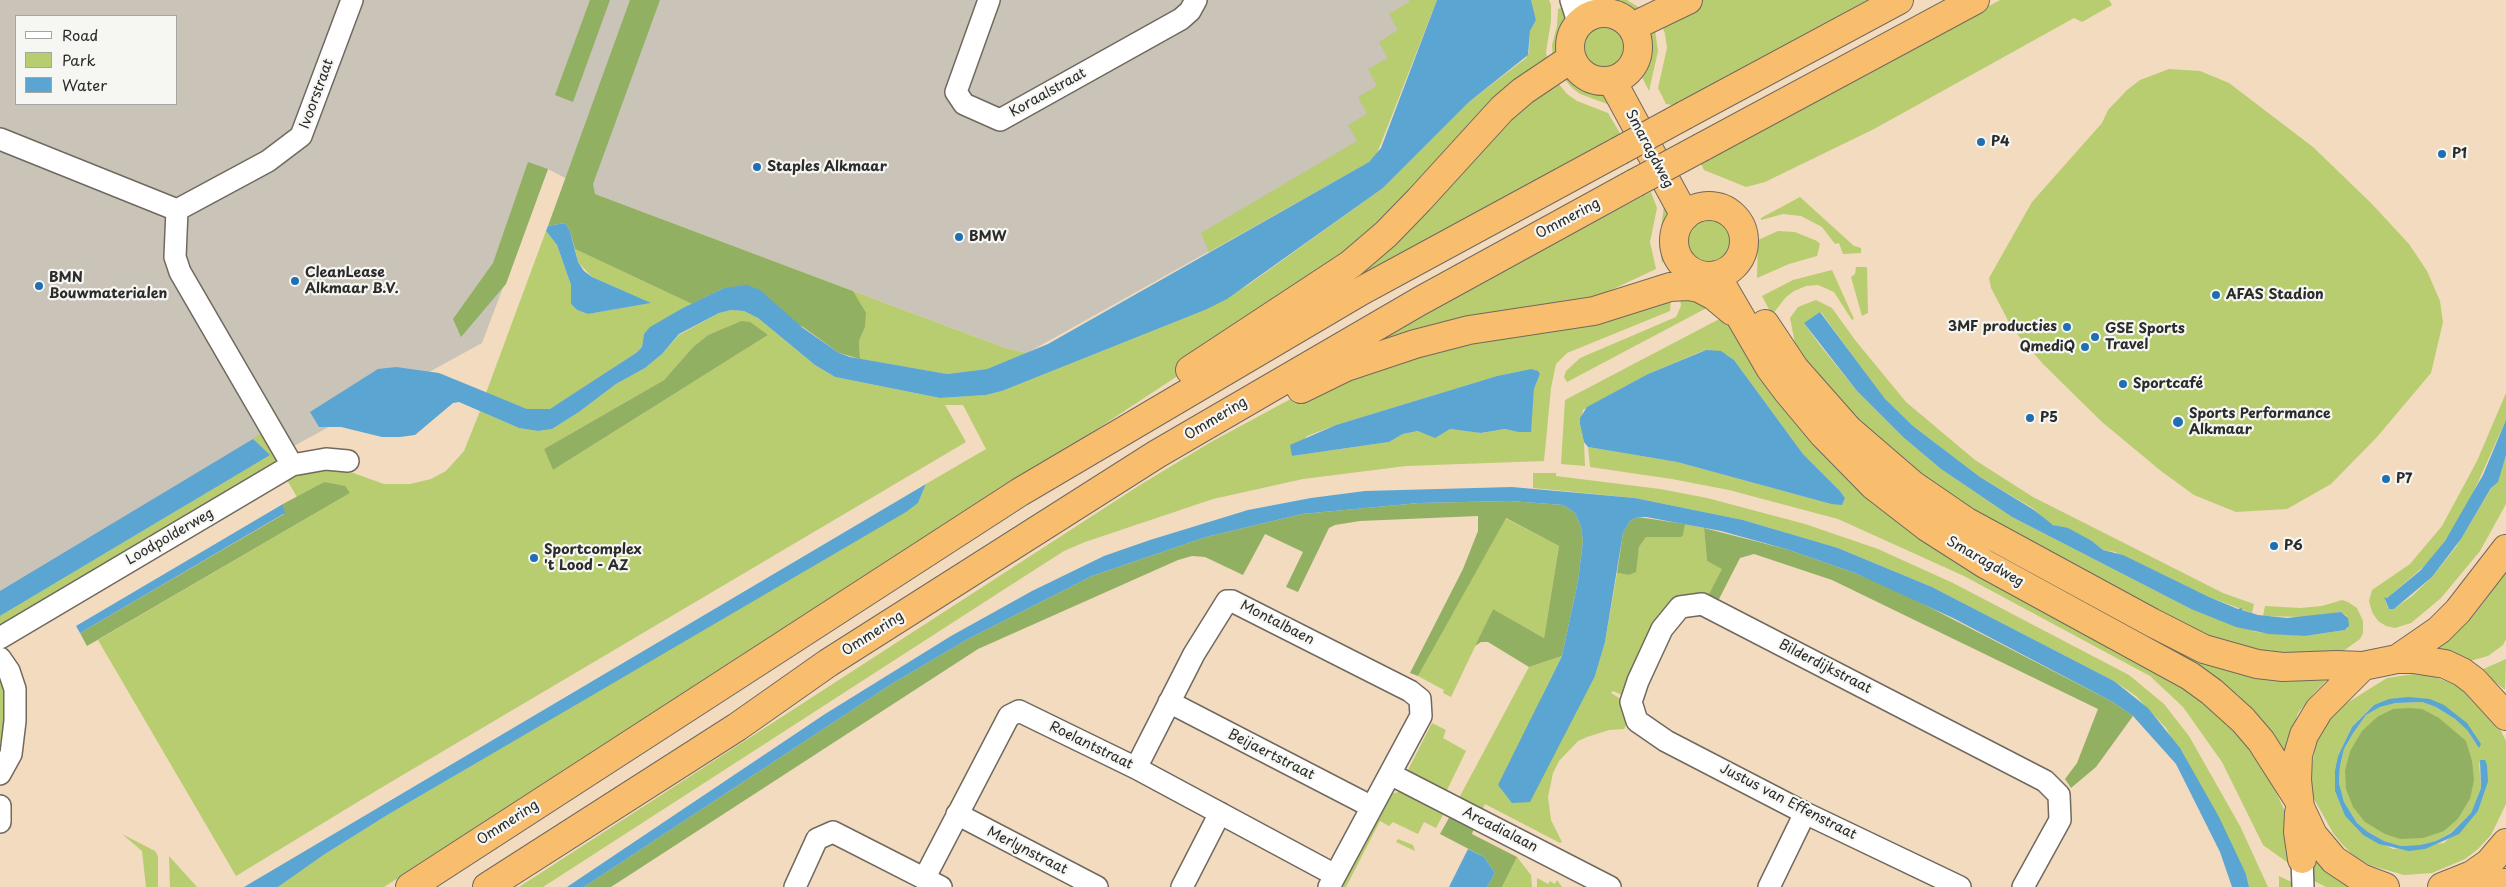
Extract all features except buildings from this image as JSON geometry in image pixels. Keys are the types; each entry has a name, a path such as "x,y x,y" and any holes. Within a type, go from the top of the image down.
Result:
{"highway":[{"path":"1632,27 1688,0"},
{"name":"Ommering","path":"410,887 1020,492 1361,291 1899,0"},
{"name":"Ommering","path":"487,887 737,727 836,658 1157,454 1420,301 1702,146 1976,0"},
{"path":"1584,10 1615,15 1632,27 1637,36 1638,51 1633,66 1619,77 1592,80 1576,67 1572,58 1571,40 1584,10"},
{"path":"1020,492 1188,372 1351,264 1399,220 1502,109 1523,91 1572,58"},
{"name":"Smaragdweg","path":"1619,77 1692,212"},
{"path":"1719,208 1728,212 1738,223 1743,233 1744,245 1739,259 1724,271 1695,273 1680,261 1675,248 1674,237 1678,226 1692,212 1719,208"},
{"path":"1566,314 1680,261"},
{"name":"Smaragdweg","path":"1724,271 1739,317 1770,368 1807,417 1880,491 1927,527 1986,564 2174,667 2212,692 2228,705 2261,741 2299,803 2313,834 2334,860 2360,878 2385,887"},
{"name":"Smaragdweg","path":"1724,271 1816,396 1882,460 1913,485 1967,522 2204,649 2257,664 2283,667 2363,666 2398,659"},
{"path":"1157,454 1340,369 1393,350 1469,330 1612,307 1654,291 1676,286 1688,286 1706,292 1739,317"},
{"path":"2398,659 2439,630 2458,611 2506,549"},
{"path":"2398,659 2428,660 2462,672 2474,681 2506,716"},
{"path":"2302,859 2298,832 2297,770 2306,732 2327,700 2363,666"},
{"path":"2447,885 2472,875 2488,863 2506,843"},
{"path":"2447,885 2506,883"}],"street":[{"name":"Ivoorstraat","path":"177,210 268,161 301,136 352,0"},
{"name":"Koraalstraat","path":"989,0 956,92 964,104 1000,120 1182,19 1190,11 1196,0"},
{"path":"0,139 177,210 175,257 180,272 292,466"},
{"name":"Loodpolderweg","path":"0,638 292,466 326,459 348,461"},
{"name":"Montalbaen","path":"1136,768 1169,702 1223,606 1226,602 1232,601 1410,691 1420,699 1420,716 1390,774"},
{"name":"Bilderdijkstraat","path":"1631,702 1662,629 1680,606 1702,604 2045,781 2059,795 2060,820 2023,887"},
{"path":"0,658 9,671 14,689 16,721 11,754 0,774"},
{"name":"Beijaertstraat","path":"1169,702 1372,807"},
{"name":"Justus van Effenstraat","path":"1631,702 1637,721 1666,741 1806,813 1960,887"},
{"name":"Roelantstraat","path":"933,883 957,814 1009,716 1019,711 1136,768 1220,813 1332,881"},
{"path":"1332,881 1390,774"},
{"name":"Arcadialaan","path":"1390,774 1610,887"},
{"path":"0,806 0,822"},
{"path":"1182,887 1220,813"},
{"path":"1769,887 1806,813"},
{"name":"Merlynstraat","path":"957,814 1097,887"},
{"path":"794,887 817,839 833,832 933,883"},
{"path":"2302,859 2303,887"}],"shaded area":[{"path":"0,0 1421,0 1369,162 1027,353 1005,348 595,194 548,169 482,343 0,607"}],"green space":[{"path":"590,0 610,0 573,102 555,95"},
{"path":"630,0 660,0 593,184 595,194 853,291 866,313 865,327 859,341 860,359 839,353 803,327 724,288 692,304 575,249 570,231 565,223 548,226"},
{"path":"1409,0 1437,0 1376,156 1369,162 1209,252 1201,233 1357,141 1348,125 1367,114 1358,97 1377,86 1368,69 1388,58 1379,42 1398,30 1389,14 1409,2"},
{"path":"1531,0 1549,0 1551,5 1551,21 1546,52 1548,64 1311,288 1044,464 384,887 278,887 325,854 389,814 918,503 926,484 986,449 963,405 945,405 966,442 379,789 236,876 98,640 350,493 324,482 297,497 287,480 294,475 326,468 345,470 384,484 410,484 431,479 446,471 464,451 480,411 519,428 538,431 552,429 579,412 616,384 645,368 662,354 679,335 719,313 731,310 744,311 758,318 815,365 835,377 940,398 986,395 1002,391 1205,310 1248,285 1383,188 1469,102 1526,58 1529,52 1530,31 1536,20","holes":["741,321 768,335 553,470 544,449 664,380 693,347 708,335"]},
{"path":"1597,0 1627,0 1640,8 1633,16 1624,10"},
{"path":"1701,0 1878,0 1678,106 1666,104 1658,88 1667,48 1660,20"},
{"path":"2000,0 2109,0 2112,5 2082,22 2074,18 1874,129 1765,182 1746,187 1704,170 1701,164"},
{"path":"1564,7 1569,22 1564,51 1553,61 1552,45 1557,26 1558,9"},
{"path":"1605,26 1620,32 1626,47 1620,62 1605,68 1590,62 1584,47 1590,32"},
{"path":"1655,30 1658,51 1649,91 1642,77 1642,68 1647,48 1645,36"},
{"path":"1569,69 1585,86 1605,91 1610,105 1580,94 1572,88 1560,74"},
{"name":"AFAS Stadion","path":"2169,69 2200,71 2229,83 2313,147 2371,203 2409,244 2427,271 2440,301 2443,322 2431,373 2377,437 2331,484 2287,509 2236,512 2194,495 2161,471 2102,422 2043,364 2012,328 1991,288 1989,278 2032,202 2102,123 2108,110 2127,90 2140,80"},
{"path":"1554,78 1567,94 1577,101 1608,113 1624,140 1241,343"},
{"path":"528,162 548,169 506,284 461,337 453,319 493,263"},
{"path":"1651,192 1657,208 1650,242 1656,269 1596,297 1357,348 1392,334 1535,253"},
{"path":"1800,197 1854,246 1861,248 1861,253 1843,254 1839,243 1835,244 1822,227 1801,216 1783,214 1761,220 1761,218"},
{"path":"1664,206 1673,219 1668,236 1670,259 1662,263 1659,242"},
{"path":"1713,220 1721,223 1727,229 1730,241 1727,253 1721,259 1705,262 1697,259 1691,253 1688,237 1691,229 1697,223"},
{"path":"546,231 557,245 571,285 571,304 577,310 588,314 650,303 592,277 578,262 575,249 692,304 650,328 644,334 642,347 636,353 562,402 550,409 527,409 486,393"},
{"path":"1778,231 1795,232 1817,241 1820,244 1817,256 1789,264 1757,278 1758,240"},
{"path":"1856,267 1867,267 1868,313 1862,316 1851,277 1855,274"},
{"path":"1832,270 1854,319 1852,320 1834,292 1818,285 1806,286 1794,291 1786,297 1772,315 1762,296 1793,280"},
{"path":"853,291 1005,348 1027,353 987,369 947,374 860,359 859,341 865,327"},
{"path":"1680,297 1716,303 1567,382 1564,377 1566,371 1580,358 1676,317 1681,306"},
{"path":"1671,300 1670,311 1567,353 1556,364 1551,388 1544,461 1406,466 1303,479 1213,499 1085,542 1064,551 543,887 519,887 1140,485 1211,442 1311,388 1375,362","holes":["1531,369 1540,374 1534,389 1530,431 1518,432 1505,429 1482,433 1450,429 1435,437 1419,431 1403,434 1389,442 1292,456 1307,436 1336,425 1497,376"]},
{"path":"1816,300 1832,308 1855,340 1906,402 1975,460 2033,497 2223,593 2254,604 2252,613 2209,597 2115,552 2103,550 2092,541 2047,522 2034,509 1980,477 1913,426 1884,399 1821,312 1804,323 1857,391 1903,437 1941,469 2012,517 2191,609 2256,632 2305,636 2345,630 2348,628 2347,616 2341,612 2302,617 2263,616 2265,606 2300,608 2322,606 2342,600 2348,602 2357,608 2363,621 2363,633 2360,639 2342,652 2289,658 2214,643 2003,533 1879,446 1802,358 1795,343 1790,318 1798,307"},
{"path":"1725,316 1813,434 2168,679 2204,701 2246,741 2271,781 2288,818 2298,870 2263,845 2222,762 2183,707 2150,676 1964,576 1838,519 1729,490 1672,479 1590,467 1588,447 1677,462 1831,504 1842,504 1845,498 1840,491 1803,454 1734,360 1727,355 1706,350 1700,352 1648,374 1583,410 1580,424 1584,442 1585,466 1561,464 1565,400"},
{"path":"741,321 750,322 768,335 553,470 544,449 664,380 693,347 708,335"},
{"path":"2506,393 2506,420 2469,502 2445,541 2429,562 2387,598 2384,597 2388,608 2394,609 2412,596 2432,577 2456,547 2498,477 2506,455 2506,504 2480,551 2441,598 2411,623 2395,628 2386,626 2378,621 2372,612 2369,601 2372,590 2410,564 2442,526 2477,461"},
{"path":"263,431 276,455 278,465 0,630 0,616 270,455 253,439"},
{"path":"1533,473 1556,473 1556,476 1660,489 1707,498 1805,524 1878,549 1953,583 2129,675 2164,704 2189,736 2240,826 2268,887 2249,887 2246,874 2166,728 2136,696 2114,681 1932,587 1838,548 1743,520 1635,498 1533,488"},
{"path":"324,482 345,486 350,493 87,646 80,633 284,514 283,504"},
{"path":"1510,501 1563,505 1575,513 1581,527 1583,541 1578,581 1562,656 1529,667 1488,642 1481,642 1475,646 1493,609 1544,638 1559,546 1506,518 1418,676 1410,673 1463,569 1478,531 1478,516 1360,521 1335,525 1329,528 1298,592 1286,587 1303,552 1265,534 1243,575 1205,557 1192,556 1178,560 978,649 611,887 584,887 890,685 968,639 1092,576 1206,537 1302,514 1419,503"},
{"path":"1638,517 1685,524 1683,535 1681,537 1646,537 1639,547 1636,572 1629,575 1617,573 1623,533 1630,521"},
{"path":"1505,518 1559,546 1544,638 1493,609 1451,697 1443,693 1444,690 1418,676"},
{"path":"1685,524 1704,528 1707,561 1723,569 1708,596 1703,593 1692,593 1682,597 1629,698 1613,691 1611,693 1624,701 1628,721 1624,729 1609,730 1578,741 1559,761 1553,773 1548,797 1551,820 1562,842 1560,843 1485,804 1482,810 1459,798 1529,667 1562,656 1541,698 1595,676 1605,642 1617,573 1629,575 1635,572 1639,547 1646,537 1681,537"},
{"path":"1704,528 1786,549 1855,573 1898,591 2113,702 2133,716 2096,767 2071,788 2065,779 2077,763 2098,709 1832,580 1754,554 1740,558 1718,601 1708,596 1722,569 1707,561"},
{"path":"2506,573 2506,639 2503,645 2488,656 2466,662 2433,649 2456,634 2472,618"},
{"path":"2182,647 2333,674 2298,713 2285,753 2269,729 2239,696 2178,655"},
{"path":"2506,659 2505,690 2481,670"},
{"path":"0,664 8,681 8,746 0,741"},
{"path":"2414,674 2432,676 2456,685 2471,695 2497,723 2506,741 2506,804 2491,835 2465,859 2432,873 2404,875 2369,865 2354,856 2333,833 2313,797 2311,770 2317,740 2330,719 2342,706 2387,678","holes":["2430,699 2474,733 2477,745 2467,730 2455,719 2436,707 2422,702 2396,703 2380,707 2366,715 2344,749 2340,766 2339,783 2344,802 2357,823 2384,841 2401,846 2420,845 2436,841 2450,833 2471,813 2481,788 2479,762 2488,782 2478,811 2444,843 2393,849 2363,835 2345,816 2335,791 2335,770 2338,756 2352,727 2374,705","2377,717 2470,799 2458,819 2444,831 2345,770 2350,751 2363,731"]},
{"path":"2393,709 2422,709 2439,718 2466,741 2472,761 2474,780 2470,799 2458,819 2444,831 2423,838 2400,839 2385,834 2365,822 2353,807 2346,789 2345,770 2350,751 2362,731 2377,717"},
{"path":"1432,723 1446,730 1443,738 1466,751 1446,792 1408,770"},
{"path":"1402,791 1444,813 1436,828 1424,822 1418,834 1393,822 1389,826 1380,821 1346,887 1337,887 1391,794"},
{"path":"1450,816 1474,828 1472,834 1517,857 1502,887 1487,887 1495,873 1484,857 1440,834"},
{"path":"122,834 155,851 158,856 158,887 146,887 142,851"},
{"path":"1398,839 1413,845 1415,851 1396,842"},
{"path":"169,856 197,887 170,887"},
{"path":"1517,857 1531,875 1532,887 1502,887"},
{"path":"2318,859 2355,887 2326,887 2310,879 2308,861"},
{"path":"2279,876 2300,886 2300,887 2279,887"},
{"path":"1537,878 1548,884 1550,881 1555,884 1557,880 1562,887 1537,887"}],"water":[{"path":"1437,0 1531,0 1536,20 1530,31 1528,55 1469,102 1383,188 1227,299 1205,310 1002,391 986,395 940,398 835,377 815,365 758,318 744,311 731,310 719,313 679,334 662,354 645,368 616,384 579,412 552,429 538,431 519,428 459,402 453,403 415,435 400,437 382,437 341,427 319,427 310,412 378,369 396,367 439,373 527,409 550,409 636,353 642,347 644,334 650,327 724,288 747,285 760,290 803,328 839,353 850,357 947,374 987,369 1048,344 1369,162 1381,148"},
{"path":"565,223 570,231 578,262 584,271 592,277 651,303 588,314 577,310 571,304 571,285 557,245 546,231 548,226"},
{"path":"1820,312 1885,399 1913,426 1980,477 2034,510 2053,525 2068,528 2092,541 2103,550 2123,555 2238,609 2242,608 2242,610 2258,615 2287,618 2341,612 2348,618 2349,626 2345,630 2305,636 2269,634 2236,627 2191,609 2012,517 1941,469 1903,437 1857,391 1804,323"},
{"path":"1706,350 1721,351 1734,360 1803,454 1840,491 1845,498 1842,505 1831,504 1677,462 1588,447 1584,442 1580,418 1587,407 1648,374"},
{"path":"1531,369 1538,371 1540,374 1534,389 1531,432 1505,429 1481,433 1450,429 1435,438 1418,431 1403,434 1389,442 1292,456 1290,445 1336,425 1497,376"},
{"path":"2506,420 2506,455 2498,482 2491,488 2461,539 2432,577 2394,609 2389,609 2384,597 2387,598 2421,570 2445,541 2483,475"},
{"path":"253,439 270,455 0,616 0,591"},
{"path":"926,484 918,503 906,512 389,814 325,854 278,887 244,887"},
{"path":"1512,487 1635,498 1743,520 1838,548 1932,587 2114,681 2148,708 2180,748 2219,817 2246,874 2249,887 2232,887 2220,852 2176,764 2133,716 2113,702 1953,618 1855,573 1786,549 1721,531 1646,517 1638,517 1630,521 1623,533 1605,642 1595,676 1530,802 1512,803 1498,785 1562,656 1578,581 1583,541 1581,527 1575,513 1563,505 1510,501 1419,503 1302,514 1206,537 1092,576 968,639 890,685 584,887 567,887 825,714 951,636 1032,591 1104,556 1248,510 1311,498 1365,491"},
{"path":"283,504 285,513 80,633 76,626"},
{"path":"2408,697 2430,699 2444,705 2467,723 2481,744 2479,748 2467,730 2455,719 2436,707 2422,702 2396,703 2380,707 2366,715 2344,749 2340,766 2339,783 2344,802 2357,823 2384,841 2401,846 2420,845 2436,841 2451,833 2471,813 2481,788 2480,760 2485,760 2487,765 2488,782 2478,811 2459,834 2425,849 2409,851 2379,844 2363,835 2345,816 2335,791 2335,770 2338,756 2352,727 2374,705 2389,699"},
{"path":"1468,849 1484,857 1495,873 1487,887 1449,887"}],"place":[{"name":"P4","path":"1981,142"},
{"name":"P1","path":"2442,154"},
{"name":"Staples Alkmaar","path":"757,167"},
{"name":"BMW","path":"959,237"},
{"name":"CleanLease Alkmaar B.V.","path":"295,281"},
{"name":"BMN Bouwmaterialen","path":"39,286"},
{"name":"AFAS Stadion","path":"2216,295"},
{"name":"3MF producties","path":"2067,327"},
{"name":"GSE Sports Travel","path":"2095,337"},
{"name":"QmediQ","path":"2085,347"},
{"name":"Sportcafé","path":"2123,384"},
{"name":"P5","path":"2030,418"},
{"name":"Sports Performance Alkmaar","path":"2178,422"},
{"name":"P7","path":"2386,479"},
{"name":"P6","path":"2274,546"},
{"name":"Sportcomplex 't Lood - AZ","path":"534,558"}]}
